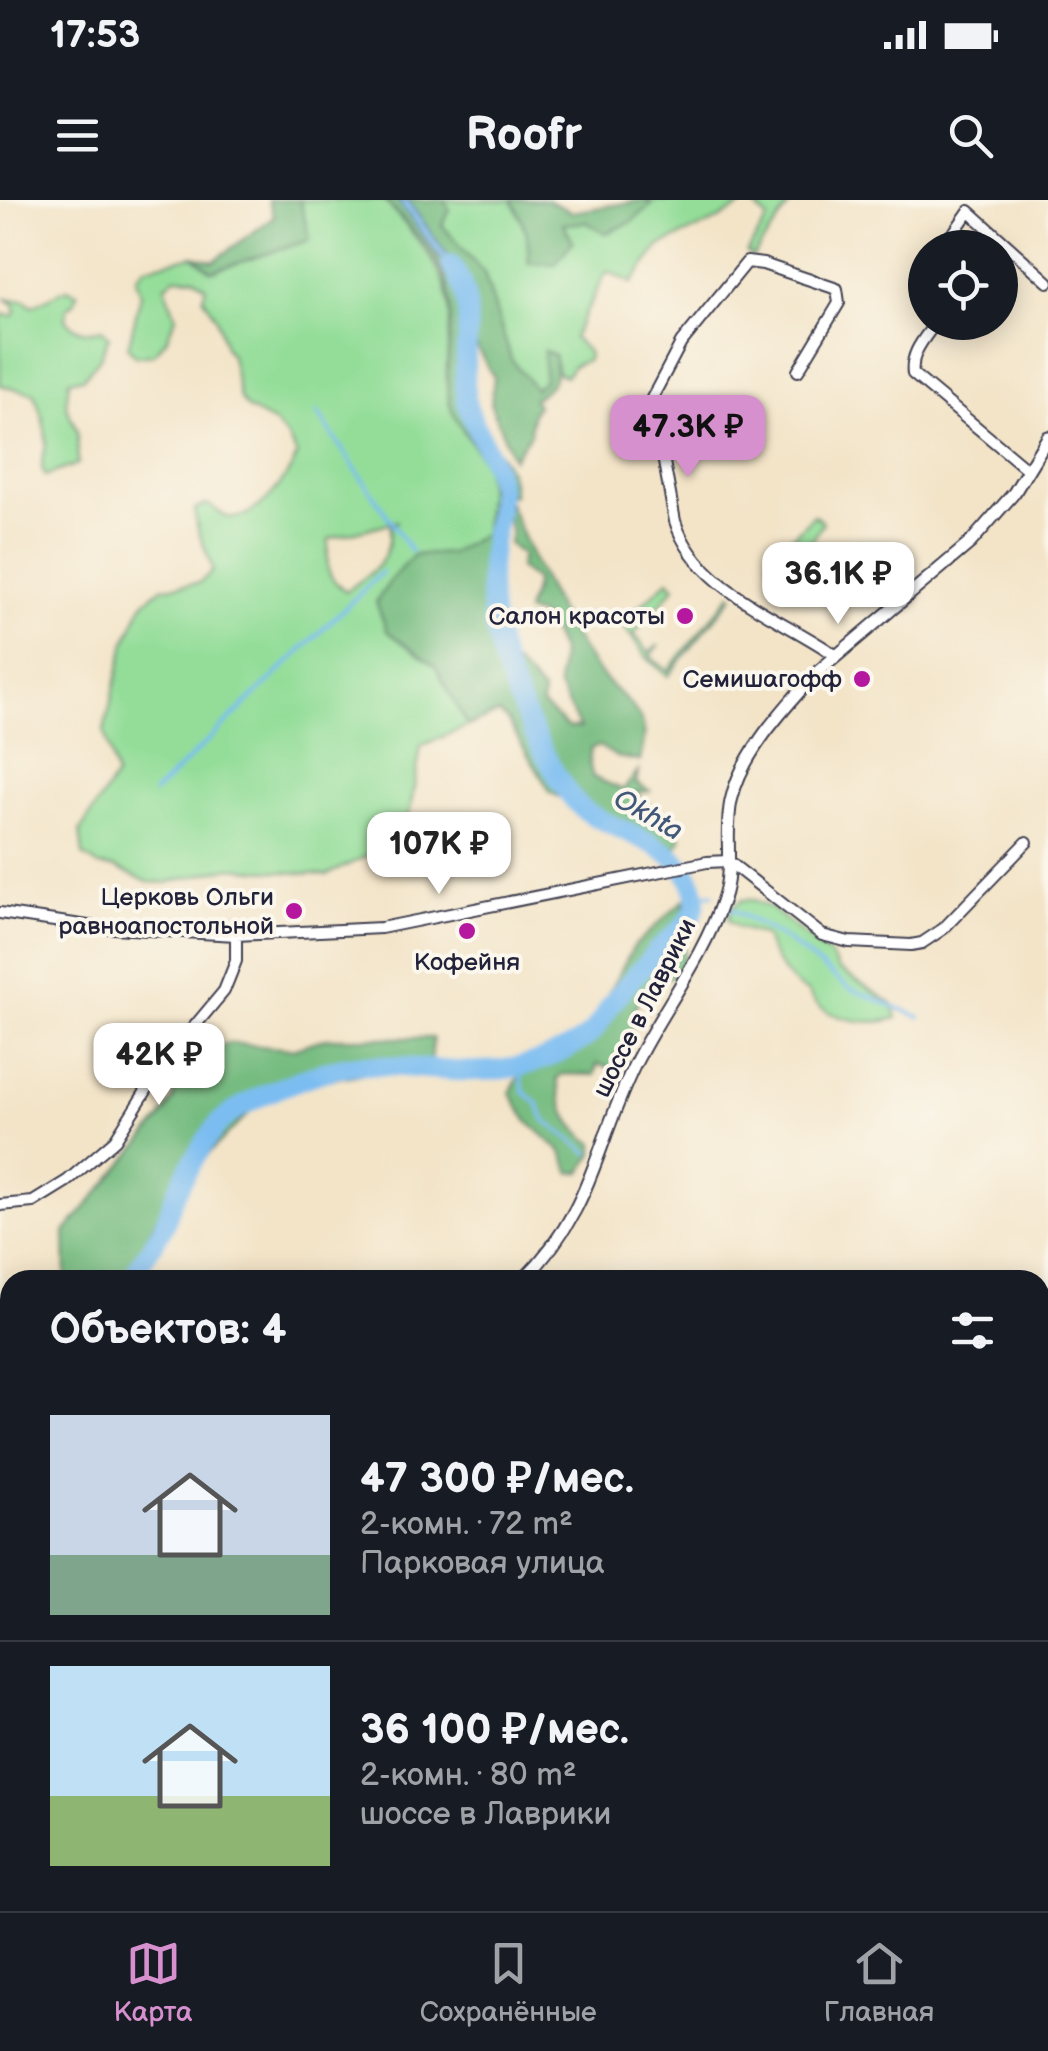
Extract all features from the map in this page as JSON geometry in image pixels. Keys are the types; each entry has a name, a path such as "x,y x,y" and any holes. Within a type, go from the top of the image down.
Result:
{"street":[{"path":"955,230 968,210 990,230"},
{"path":"1018,255 1048,282"},
{"path":"798,370 839,303 836,289 747,262 682,343 652,398 675,521 703,568 725,586 836,655"},
{"path":"923,340 911,362 913,374 1028,470"},
{"name":"шоссе в Лаврики","path":"533,1270 557,1244 573,1218 635,1064 704,949 718,916 726,892 731,800 742,772 792,701 836,655 970,543 1014,493 1048,438"},
{"path":"0,913 95,927 236,934 381,928 644,874 728,861 822,935 850,942 911,945 931,939 943,929 1027,842"},
{"path":"0,1205 33,1202 66,1181 115,1140 163,1064 224,991 233,975 236,934"}],"green space":[{"path":"268,200 300,200 310,240 212,271 193,256 214,261 274,217"},
{"path":"300,200 384,200 429,254 444,284 450,319 448,393 453,412 486,473 484,534 451,553 414,555 435,666 468,726 421,746 410,811 391,840 373,853 327,875 228,868 166,883 148,882 116,868 99,866 83,855 80,831 116,776 104,731 125,644 143,603 163,587 199,583 213,571 195,509 207,504 228,517 249,513 279,486 297,455 273,422 248,409 240,399 231,356 216,316 203,297 206,287 195,278 175,277 165,286 176,317 166,340 154,354 136,356 128,348 141,294 136,278 145,267 193,256 212,271 309,240","holes":["398,521 390,526 384,557 372,572 346,591 333,580 328,569 329,539"]},
{"path":"385,200 444,200 450,210 442,225 484,273 511,359 535,389 544,380 544,351 554,355 553,381 533,399 537,406 532,413 530,434 513,459 491,405 494,377 474,343 477,411 507,467 513,495 506,496 560,613 587,657 642,722 640,761 617,757 599,746 591,748 589,764 593,777 623,790 638,772 636,783 650,791 634,793 678,831 681,840 674,851 650,836 551,793 507,720 499,713 468,726 435,666 387,631 376,602 392,578 414,555 451,553 484,534 488,490 484,464 450,404 447,375 451,317 444,276 431,252","holes":["505,509 511,532 509,544 522,555 519,568 535,580 526,612 539,615 551,629 561,652 558,686 580,728 567,727 542,705 543,692 507,655 493,598 496,572 489,569 493,530"]},
{"path":"443,200 511,200 525,230 529,262 562,224 586,222 606,233 630,223 651,205 648,200 793,200 753,257 747,253 768,219 750,201 659,246 632,283 607,271 573,338 588,352 587,360 573,366 565,376 558,373 554,355 545,351 544,380 535,389 511,359 484,273 442,225 449,211"},
{"path":"511,200 547,200 572,212 644,200 652,205 630,223 606,233 586,222 563,224 573,241 555,264 529,263 525,230"},
{"path":"66,289 77,293 74,303 67,308 66,319 70,324 82,331 102,329 109,337 99,359 83,378 69,380 66,406 77,431 78,464 45,476 45,430 34,393 0,385 0,314 16,313 14,304 6,299 25,300 32,306"},
{"path":"814,515 823,522 785,588 778,583 769,560"},
{"path":"669,580 675,587 634,634 649,652 659,645 650,656 668,671 733,596 668,676 648,659 621,623"},
{"path":"684,900 684,958 677,975 657,982 638,1002 623,1055 613,1068 597,1064 595,1075 563,1074 557,1079 567,1116 594,1144 594,1152 582,1172 571,1173 562,1152 528,1122 510,1093 530,1056 587,1033 634,946"},
{"path":"742,900 754,900 771,908 831,956 838,969 893,1004 897,1018 861,1021 824,1009 787,976 765,936 728,920 732,907"},
{"path":"326,1038 433,1038 430,1064 304,1083 255,1107 163,1207 130,1270 66,1270 65,1232 161,1119 173,1099 178,1077 201,1052 229,1043 292,1049"}],"water":[{"path":"397,200 407,200 454,264 464,289"}],"waterway":[{"name":"Okhta","path":"137,1270 163,1228 196,1156 218,1125 237,1109 292,1083 350,1066 477,1071 530,1064 556,1054 594,1030 621,992 689,920 696,903 689,876 665,851 599,819 573,799 535,736 505,667 494,625 490,586 499,488 467,402 467,310 460,279 451,265"},
{"path":"317,412 411,551"},
{"path":"154,793 382,572"},
{"path":"695,892 713,895"},
{"path":"730,908 785,939 849,988 920,1017"},
{"path":"519,1068 524,1092 538,1104 544,1120 589,1153"}],"place":[{"name":"Салон красоты","path":"685,616"},
{"name":"Семишагофф","path":"862,679"},
{"name":"Церковь Ольги равноапостольной","path":"294,911"},
{"name":"Кофейня","path":"467,931"}]}
